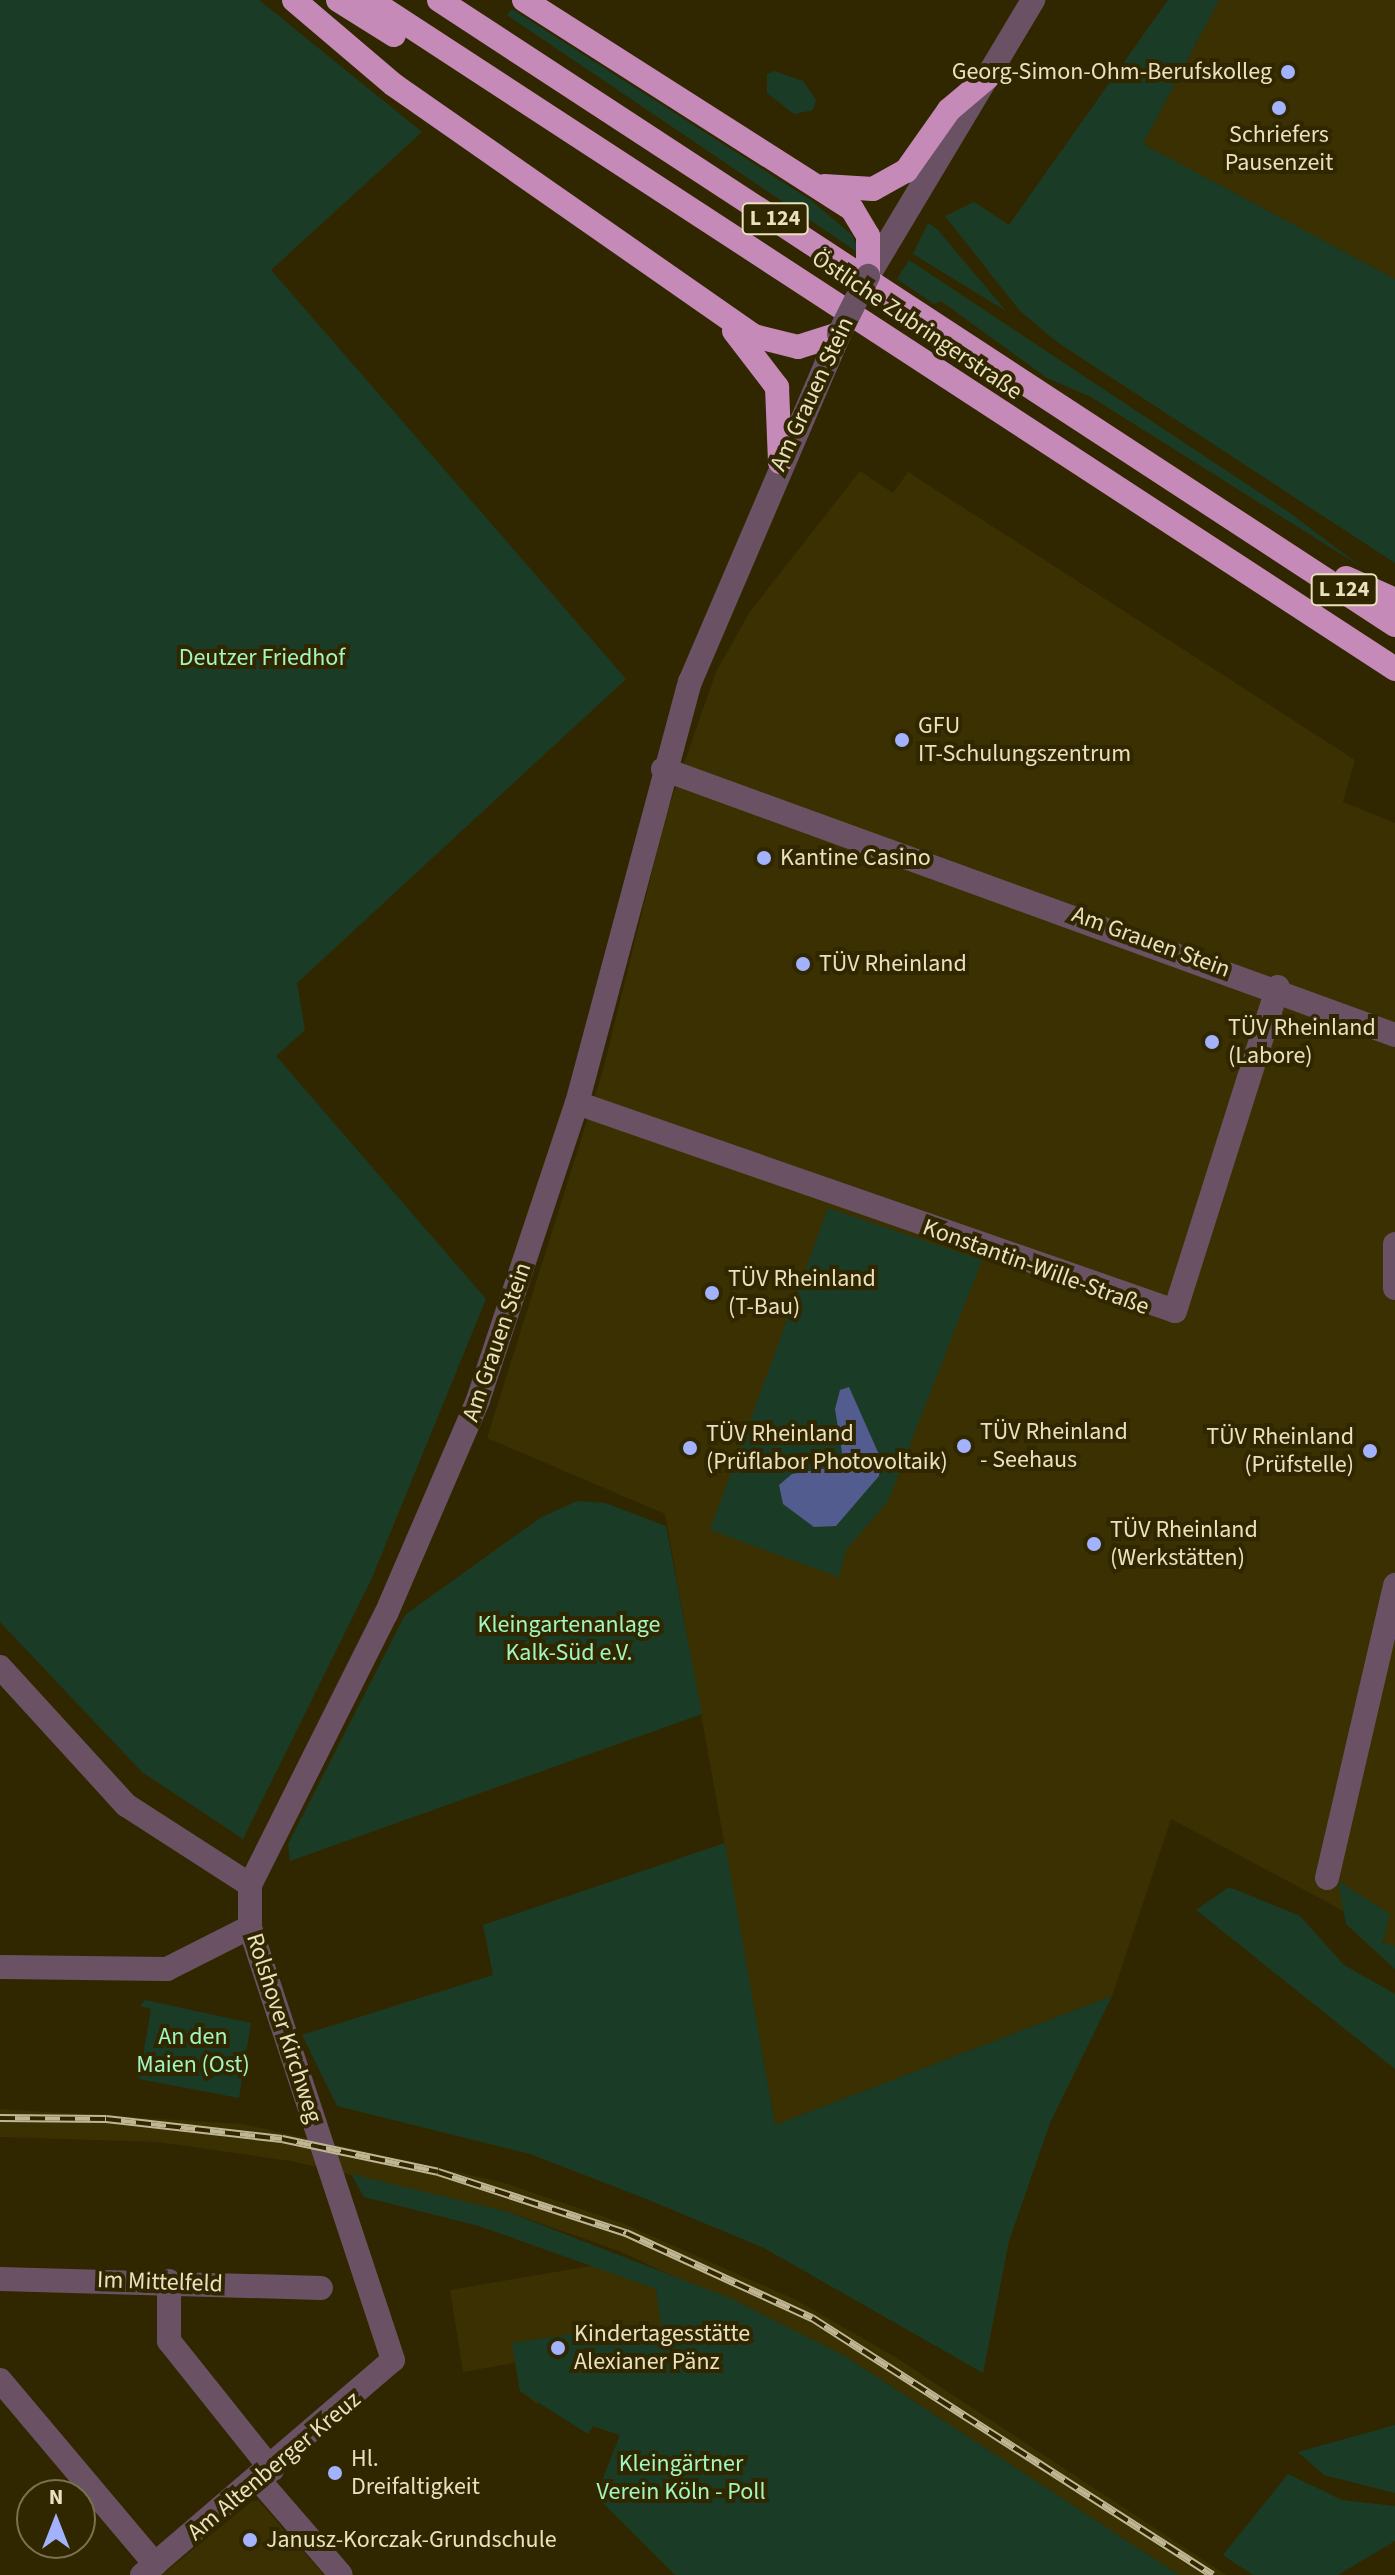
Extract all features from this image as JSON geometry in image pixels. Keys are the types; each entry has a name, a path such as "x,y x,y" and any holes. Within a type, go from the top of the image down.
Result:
{"highway":[{"path":"294,0 394,85 719,314 791,346 839,334"},
{"path":"338,0 509,107 609,157"},
{"name":"Östliche Zubringerstraße","path":"370,0 1394,669"},
{"name":"Östliche Zubringerstraße","path":"439,0 545,64 1395,625"},
{"name":"L 124","path":"452,0 545,64"},
{"path":"524,0 852,209 864,227 868,276"},
{"path":"806,178 836,191 873,189 906,171 949,110 988,77"},
{"path":"719,314 777,387 780,462"},
{"path":"1294,556 1395,600"}],"street":[{"name":"Am Grauen Stein","path":"250,1885 429,1520 478,1400 577,1103 663,769 703,648 780,462 868,276 1033,0"},
{"name":"Am Grauen Stein","path":"663,769 1278,987 1395,1035"},
{"name":"Konstantin-Wille-Straße","path":"577,1103 1163,1313 1175,1311 1278,987"},
{"path":"1395,1244 1395,1288"},
{"path":"1327,1878 1395,1585"},
{"path":"0,1667 126,1805 250,1885"},
{"name":"Rolshover Kirchweg","path":"250,1885 250,1927 394,2348"},
{"path":"0,1967 167,1969 250,1927"},
{"name":"Im Mittelfeld","path":"0,2279 169,2281 321,2288"},
{"path":"169,2281 169,2341 341,2575"},
{"name":"Am Altenberger Kreuz","path":"148,2570 387,2370 394,2348"},
{"path":"0,2380 148,2570"}],"shaded area":[{"name":"Georg-Simon-Ohm-Berufskolleg","path":"1219,0 1395,0 1395,279 1143,144"},
{"name":"TÜV Rheinland","path":"860,471 893,493 908,472 1355,760 1343,802 1395,823 1395,1952 1359,1919 1171,1819 1112,1996 775,2125 665,1514 487,1438 603,1070 666,815 716,672 749,613"},
{"path":"0,2109 243,2124 501,2182 622,2223 794,2299 895,2357 1226,2575 1179,2575 845,2356 619,2251 508,2212 291,2161 158,2142 0,2137"},
{"name":"Kindertagesstätte Alexianer Pänz","path":"596,2265 656,2289 663,2334 620,2435 593,2426 588,2434 541,2398 537,2404 520,2391 515,2363 463,2372 450,2290"},
{"name":"Janusz-Korczak-Grundschule","path":"258,2500 324,2575 162,2575 251,2502"}],"green space":[{"name":"Deutzer Friedhof","path":"0,0 259,0 422,132 271,270 626,679 297,983 305,1030 276,1056 486,1299 371,1580 243,1839 142,1772 0,1622"},
{"path":"1168,0 1219,0 1143,144 1395,279 1395,563 1057,342 1020,311 945,216 974,202 1009,225"},
{"path":"512,9 812,201 852,235 860,254 507,15"},
{"path":"774,71 803,81 816,100 813,110 794,114 767,93 767,74"},
{"path":"928,223 937,229 1006,311 913,254"},
{"path":"909,260 1290,513 1360,566 1091,397 1047,378 941,301 934,304 897,279"},
{"path":"828,1208 982,1260 888,1501 846,1550 839,1577 710,1530"},
{"name":"Kleingartenanlage Kalk-Süd e.V.","path":"577,1501 605,1503 666,1526 702,1714 290,1861 288,1844 405,1615 540,1518"},
{"path":"725,1843 775,2125 1112,1996 1050,2123 1009,2241 983,2373 764,2248 644,2198 530,2154 337,2106 302,2035 493,1975 483,1925"},
{"path":"1338,1881 1390,1914 1383,1943 1395,1946 1395,1969 1346,1924"},
{"path":"1229,1887 1300,1916 1344,1965 1395,1994 1395,2069 1196,1910"},
{"name":"An den Maien (Ost)","path":"145,2000 251,2023 239,2098 139,2079 151,2009 140,2006"},
{"name":"Kleingärtner Verein Köln - Poll","path":"351,2174 508,2212 732,2299 845,2356 1179,2575 675,2575 596,2496 620,2435 593,2426 588,2434 520,2391 512,2343 643,2323 662,2333 656,2289 479,2226 364,2197"},
{"path":"1395,2425 1395,2493 1324,2475 1298,2452"},
{"path":"1288,2474 1342,2500 1395,2506 1395,2541 1338,2575 1253,2575 1223,2555"}],"water":[{"path":"849,1387 881,1459 879,1476 836,1526 814,1527 783,1504 779,1485 792,1474 844,1465 835,1409 840,1390"}],"railway":[{"path":"0,2118 106,2119 282,2139 438,2172 626,2233 812,2318 1213,2575"}],"place":[{"name":"Georg-Simon-Ohm-Berufskolleg","path":"1288,72"},
{"name":"Schriefers Pausenzeit","path":"1279,108"},
{"name":"GFU IT-Schulungszentrum","path":"902,740"},
{"name":"Kantine Casino","path":"764,858"},
{"name":"TÜV Rheinland","path":"803,964"},
{"name":"TÜV Rheinland (Labore)","path":"1212,1042"},
{"name":"TÜV Rheinland (T-Bau)","path":"712,1293"},
{"name":"TÜV Rheinland - Seehaus","path":"964,1446"},
{"name":"TÜV Rheinland (Prüflabor Photovoltaik)","path":"690,1448"},
{"name":"TÜV Rheinland (Prüfstelle)","path":"1370,1451"},
{"name":"TÜV Rheinland (Werkstätten)","path":"1094,1544"},
{"name":"Kindertagesstätte Alexianer Pänz","path":"558,2348"},
{"name":"Hl. Dreifaltigkeit","path":"335,2473"},
{"name":"Janusz-Korczak-Grundschule","path":"250,2540"}]}
